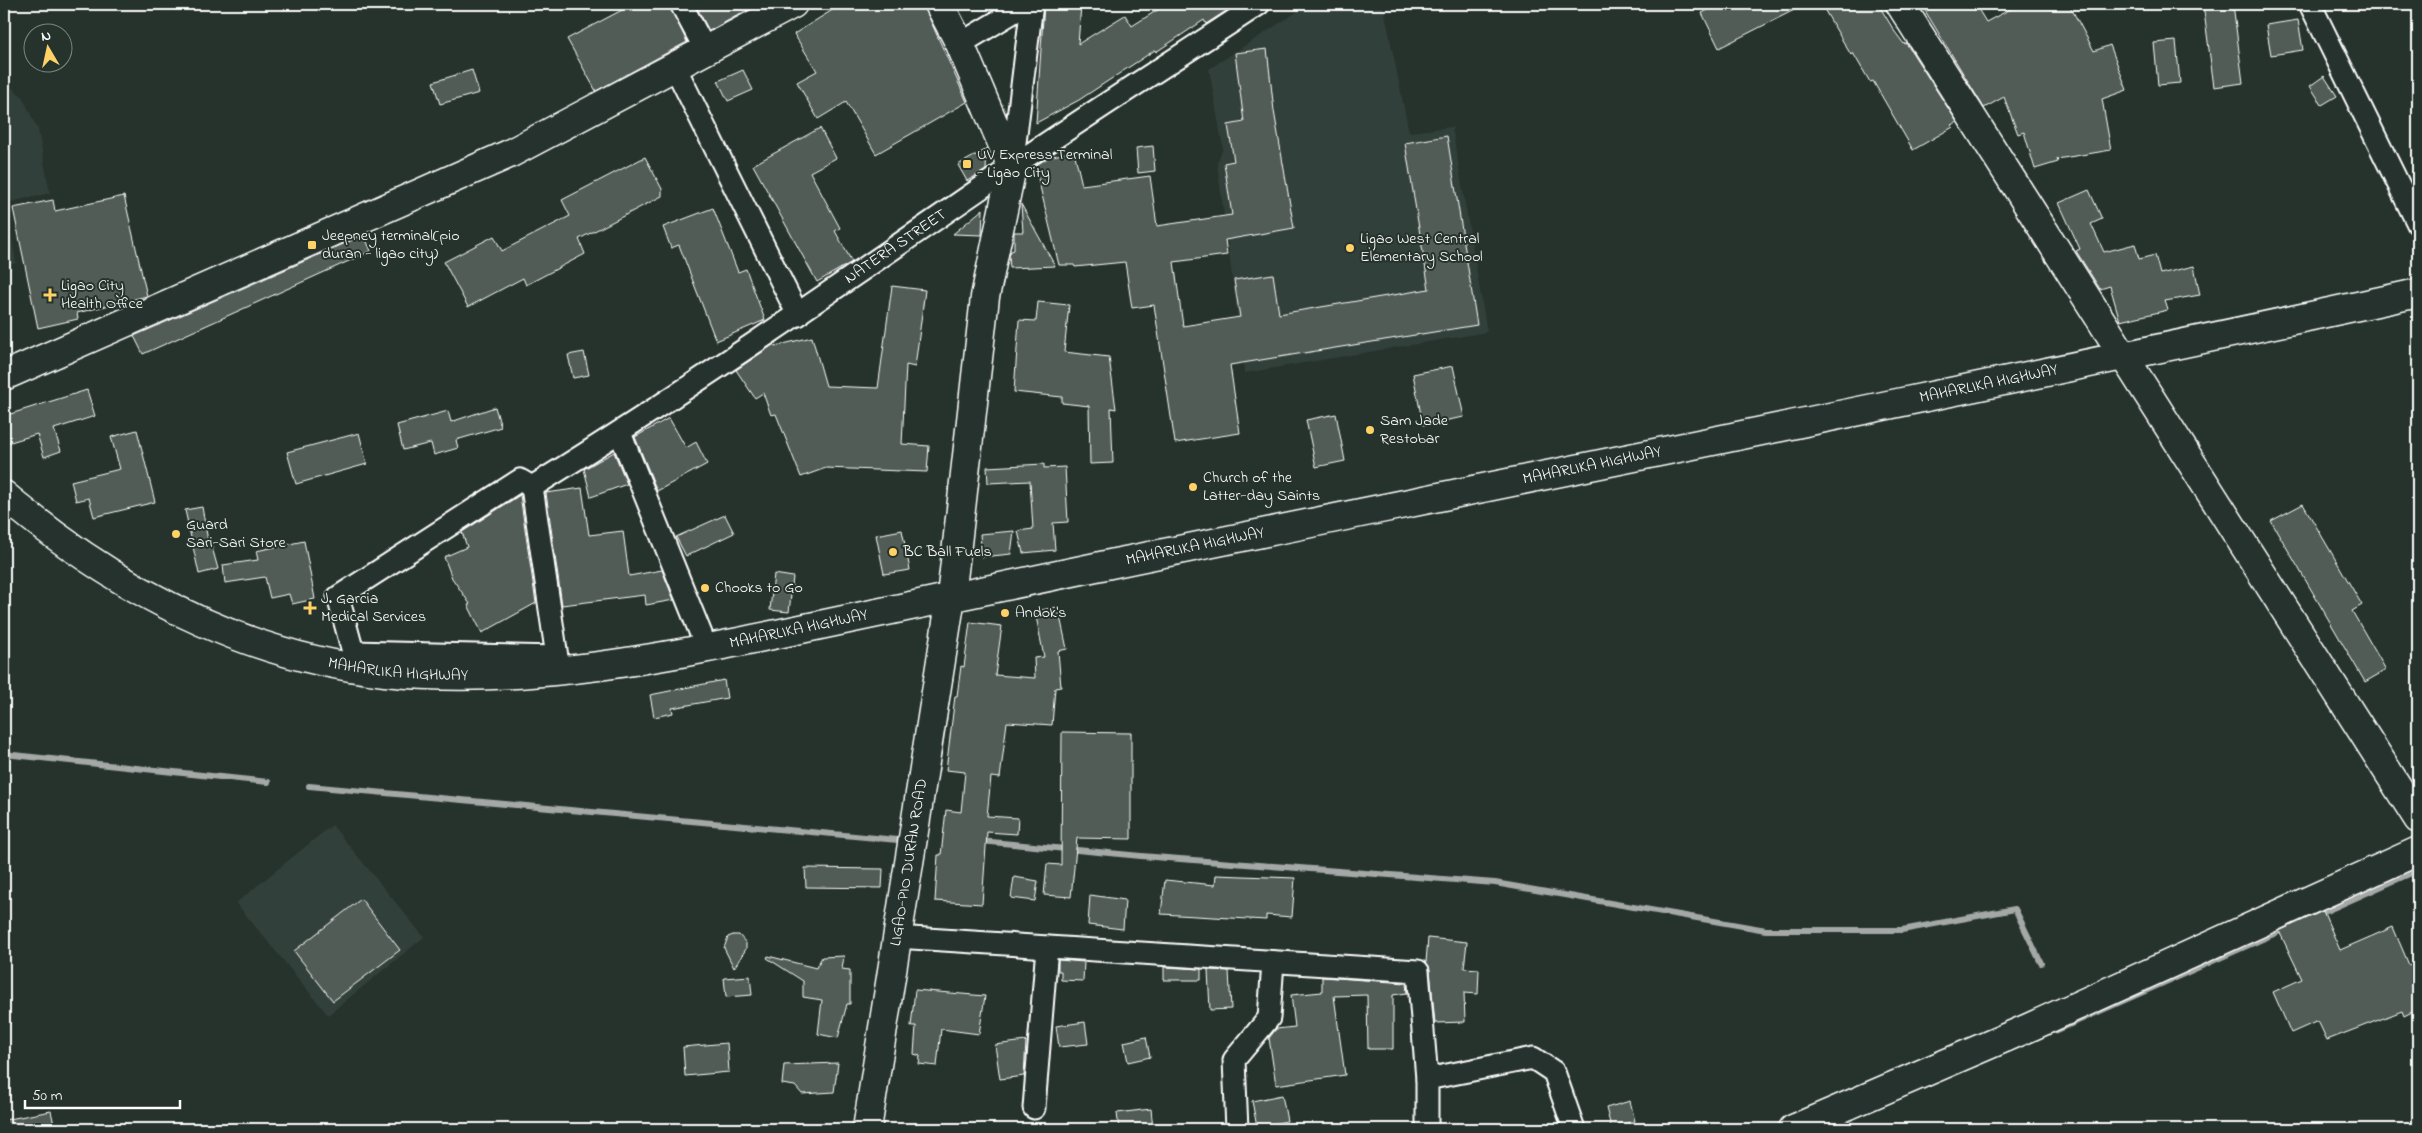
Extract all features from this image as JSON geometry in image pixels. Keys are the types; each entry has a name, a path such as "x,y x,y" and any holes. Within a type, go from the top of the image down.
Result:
{"main road":[{"path":"4,376 509,154 793,4"},
{"path":"939,4 960,44 1012,167"},
{"path":"1900,4 2418,819"},
{"name":"LIGAO-PIO DURAN ROAD","path":"867,1129 896,937 952,596 985,298 1012,167"},
{"name":"MAHARLIKA HIGHWAY","path":"4,495 43,528 106,572 166,606 237,636 340,666 388,672 496,676 641,661 707,649 952,596 2124,357 2418,294"},
{"path":"1793,1129 2028,1028 2418,851"}],"street":[{"path":"681,4 706,51"},
{"path":"960,44 1027,4"},
{"path":"1012,167 1032,4"},
{"name":"NATERA STREET","path":"532,487 620,433 798,315 1012,167 1259,4"},
{"path":"2310,4 2418,224"},
{"path":"675,67 798,315"},
{"path":"620,433 707,649"},
{"path":"520,480 532,487 557,656 353,652 338,597 520,480"},
{"path":"896,937 1418,971 1427,1079 1427,1129"},
{"path":"1034,1108 1047,947"},
{"path":"1237,1129 1234,1060 1269,1018 1273,962"},
{"path":"1427,1079 1533,1058 1554,1072 1574,1129"}],"shaded area":[{"name":"Ligao West Central Elementary School","path":"1309,4 1383,4 1409,132 1452,127 1487,332 1245,373 1217,163 1223,148 1209,69"},
{"path":"4,82 22,96 38,130 50,193 6,203 16,263 4,266"},
{"path":"332,825 424,937 328,1015 236,903"}],"building":[{"path":"619,4 669,4 687,42 596,91 567,39 622,10"},
{"path":"695,4 751,4 753,7 709,31"},
{"path":"842,4 923,4 967,102 876,154 846,102 818,119 797,82 817,71 794,34"},
{"path":"1044,4 1081,5 1078,44 1125,15 1132,26 1167,4 1237,4 1206,24 1204,20 1079,100 1036,123"},
{"path":"1720,4 1806,4 1719,48 1702,13"},
{"path":"1821,4 1878,4 1895,32 1904,44 1906,43 1957,122 1951,125 1953,127 1913,150 1873,81 1870,82 1853,53 1851,55"},
{"path":"1921,4 1975,4 1986,22 2020,4 2069,4 2094,51 2110,45 2127,90 2102,99 2111,150 2057,159 2058,162 2035,169 2024,132 2018,134 2004,97 1984,108"},
{"path":"2203,4 2233,4 2243,83 2214,87"},
{"path":"2298,20 2303,50 2271,55 2266,25"},
{"path":"2176,41 2180,83 2158,85 2154,43"},
{"path":"1267,49 1274,111 1294,228 1225,240 1227,255 1174,262 1183,326 1240,317 1234,280 1273,274 1279,314 1429,289 1405,143 1447,136 1477,325 1230,365 1240,433 1175,443 1154,305 1132,308 1125,262 1075,267 1074,265 1059,265 1035,166 1049,157 1074,151 1082,185 1150,176 1157,226 1232,215 1224,163 1234,161 1228,125 1244,122 1235,53"},
{"path":"472,70 479,93 440,104 433,82"},
{"path":"743,70 753,90 728,101 718,81"},
{"path":"2324,76 2337,96 2322,105 2310,86"},
{"path":"820,128 836,158 810,172 840,228 835,231 852,262 817,282 753,165"},
{"path":"1153,146 1155,171 1138,173 1136,148"},
{"path":"987,149 986,170 967,181 958,165"},
{"path":"645,157 662,189 662,196 579,239 585,254 526,285 523,278 468,307 444,262 494,236 502,251 570,216 562,200"},
{"path":"2089,190 2102,219 2091,224 2104,252 2135,244 2139,259 2155,255 2160,274 2194,266 2200,295 2165,301 2168,310 2120,321 2110,286 2100,289 2076,251 2080,249 2059,203"},
{"path":"124,196 147,296 77,313 78,319 38,328 13,208 53,200 55,211"},
{"path":"1021,204 1055,266 1010,268 1009,256 1011,251 1014,250 1014,232 1023,232"},
{"path":"713,208 738,272 746,269 765,320 716,341 679,245 671,248 663,227"},
{"path":"983,209 982,235 953,234"},
{"path":"364,235 371,251 143,354 134,336"},
{"path":"892,286 925,290 915,367 906,365 902,444 929,446 927,472 826,468 801,477 776,414 771,415 763,393 755,398 736,370 774,344 775,346 812,337 826,386 878,388"},
{"path":"1038,302 1069,305 1064,352 1109,357 1116,409 1111,408 1113,463 1090,464 1089,406 1062,403 1062,397 1014,392 1019,320 1036,321"},
{"path":"584,352 589,375 573,378 568,355"},
{"path":"1453,366 1464,417 1423,425 1413,374"},
{"path":"87,390 95,416 54,429 61,451 44,457 37,434 4,444 4,416"},
{"path":"495,407 501,427 456,440 458,448 434,455 431,443 403,450 397,425 448,411 451,422"},
{"path":"1336,414 1345,461 1316,467 1306,420"},
{"path":"669,418 686,448 696,442 707,464 657,491 635,437"},
{"path":"137,430 155,502 94,517 89,498 76,501 71,481 120,469 111,437"},
{"path":"359,433 367,464 296,484 287,452"},
{"path":"614,452 627,484 591,497 584,469"},
{"path":"1044,464 1044,468 1065,467 1068,522 1053,523 1055,550 1023,553 1018,531 1033,529 1030,481 988,483 987,467"},
{"path":"582,488 589,535 623,531 629,576 662,570 674,600 646,605 645,595 562,605 546,493"},
{"path":"520,495 536,603 482,633 468,605 470,604 452,578 444,557 467,547 462,532"},
{"path":"2303,504 2362,605 2352,611 2386,670 2365,682 2271,521"},
{"path":"202,507 208,541 210,540 218,569 199,574 185,510"},
{"path":"725,515 734,533 686,556 676,537"},
{"path":"902,530 910,570 884,574 876,535"},
{"path":"1014,531 1011,554 982,557 980,534"},
{"path":"304,541 315,599 292,604 289,594 270,598 265,577 225,583 223,565 258,560 256,551"},
{"path":"774,574 793,577 789,612 770,610"},
{"path":"1058,607 1067,649 1058,651 1061,687 1055,688 1052,725 1007,722 1000,778 991,777 987,816 1018,818 1017,834 987,832 982,904 935,901 938,855 941,855 946,810 961,812 965,772 946,770 955,696 957,696 961,666 964,667 970,622 1002,626 995,675 1035,678 1034,658 1044,657 1035,611"},
{"path":"724,680 727,698 672,708 673,713 654,717 650,695"},
{"path":"1062,732 1131,733 1131,839 1077,838 1071,897 1044,895 1047,864 1061,865"},
{"path":"805,868 883,869 882,888 806,887"},
{"path":"1216,875 1295,878 1292,917 1266,915 1266,920 1161,914 1165,880 1215,885"},
{"path":"1014,877 1038,881 1035,901 1011,898"},
{"path":"1090,895 1125,900 1123,929 1088,925"},
{"path":"361,899 400,950 333,1001 294,951"},
{"path":"2323,911 2340,950 2393,927 2409,965 2418,961 2418,1009 2404,1016 2402,1011 2327,1040 2318,1021 2291,1033 2273,992 2302,979 2279,931"},
{"path":"739,935 746,943 746,949 734,968 724,948 728,937"},
{"path":"1428,938 1467,942 1464,968 1479,969 1478,994 1464,993 1465,1022 1435,1023 1430,970 1426,962"},
{"path":"768,956 816,968 822,957 844,956 842,969 850,970 850,1004 847,1004 838,1038 818,1034 822,1000 803,997 803,981 767,958"},
{"path":"1058,960 1084,962 1083,981 1061,980 1061,971 1058,971"},
{"path":"1164,967 1201,969 1201,980 1164,980"},
{"path":"1208,970 1229,971 1231,1009 1210,1010"},
{"path":"750,976 752,995 726,997 724,978"},
{"path":"1322,977 1406,983 1407,993 1393,995 1393,1049 1368,1049 1367,995 1334,996 1345,1075 1276,1085 1269,1038 1276,1029 1295,1027 1291,995 1322,992"},
{"path":"915,990 985,996 979,1034 941,1029 937,1066 919,1064 920,1056 914,1054 916,1026 911,1026"},
{"path":"1085,1022 1088,1044 1059,1047 1056,1026"},
{"path":"1146,1037 1150,1057 1128,1062 1124,1042"},
{"path":"1026,1041 1024,1076 1000,1079 995,1045"},
{"path":"727,1043 729,1072 685,1076 683,1047"},
{"path":"838,1063 834,1092 802,1094 795,1086 782,1084 784,1065"},
{"path":"1282,1095 1287,1121 1257,1127 1252,1101"},
{"path":"1630,1101 1635,1121 1611,1127 1606,1108"},
{"path":"1151,1109 1153,1129 1119,1129 1117,1113"},
{"path":"51,1111 55,1129 4,1129 4,1120"}],"waterway":[{"path":"4,754 268,782"},
{"path":"309,786 898,840"},
{"path":"980,841 1141,856 1495,883 1766,930 1902,930 2015,909 2041,963"},
{"path":"2317,915 2418,870"},
{"path":"2055,1031 2287,928"}],"place":[{"name":"UV Express Terminal - Ligao City","path":"967,164"},
{"name":"Jeepney terminal(pio duran - ligao city)","path":"312,245"},
{"name":"Ligao West Central Elementary School","path":"1350,248"},
{"name":"Ligao City Health Office","path":"50,295"},
{"name":"Sam Jade Restobar","path":"1370,430"},
{"name":"Church of the Latter-day Saints","path":"1193,487"},
{"name":"Guard Sari-Sari Store","path":"176,534"},
{"name":"BC Ball Fuels","path":"893,552"},
{"name":"Chooks to Go","path":"705,588"},
{"name":"J. Garcia Medical Services","path":"310,608"},
{"name":"Andok's","path":"1005,613"}]}
